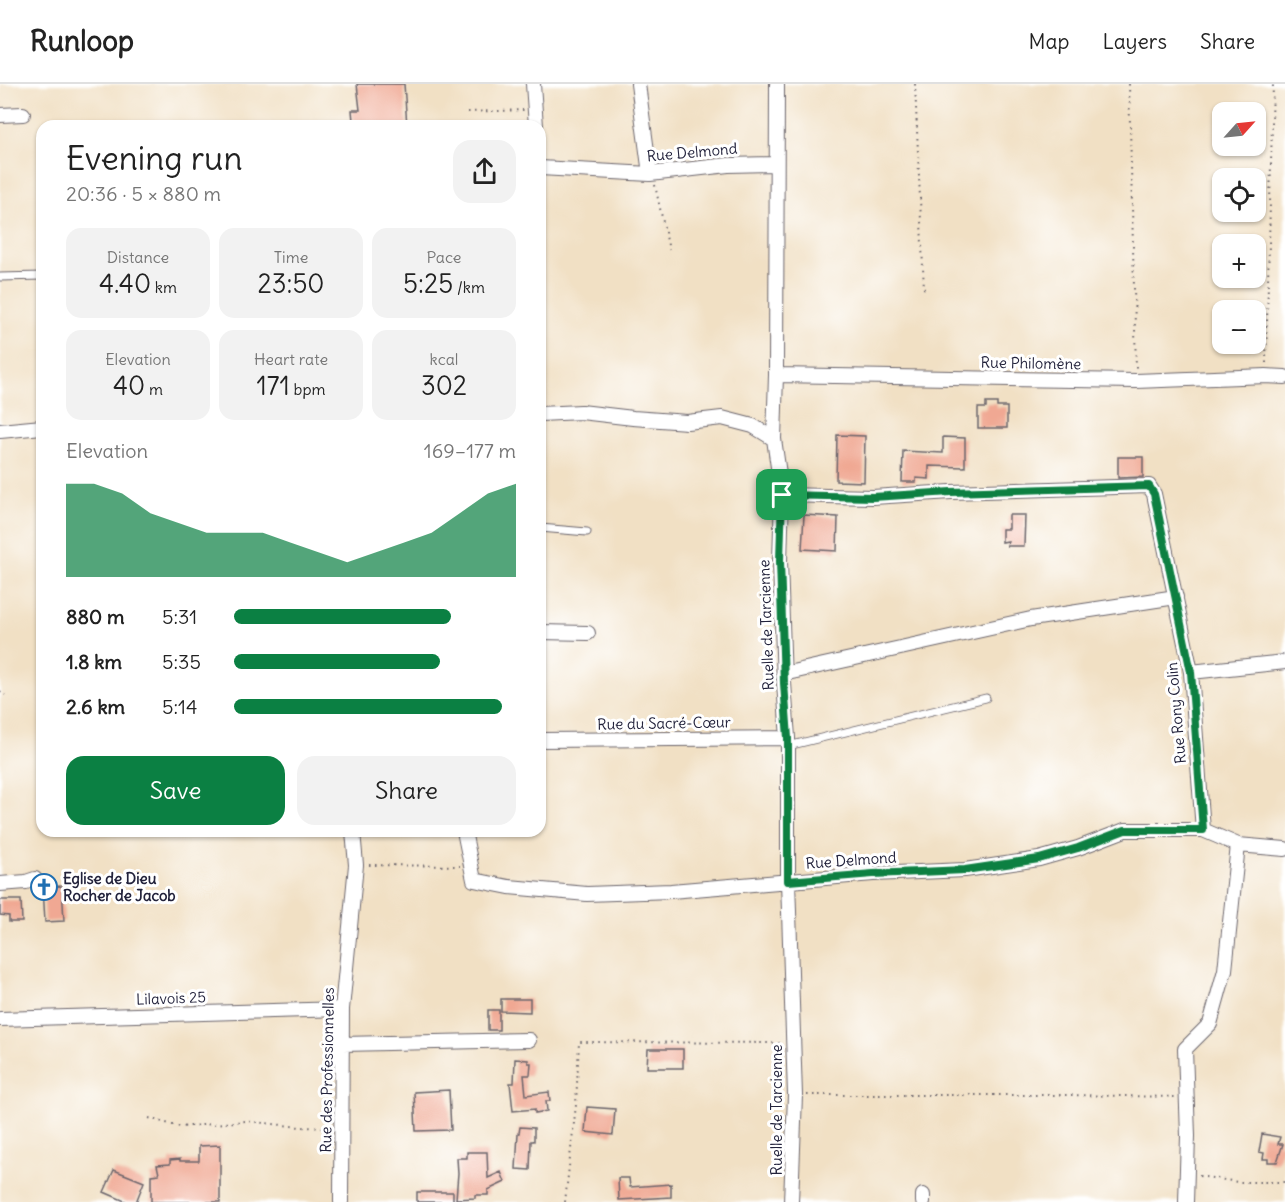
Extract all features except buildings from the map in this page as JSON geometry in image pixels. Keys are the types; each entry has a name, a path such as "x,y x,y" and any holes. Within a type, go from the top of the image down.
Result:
{"street":[{"path":"533,84 536,120"},
{"path":"638,84 652,173"},
{"name":"Ruelle de Tarcienne","path":"777,84 774,439 782,495 780,561 783,674 788,742 788,881 795,1095 791,1202"},
{"path":"0,115 23,114"},
{"name":"Rue Delmond","path":"546,168 652,173 728,165 776,164"},
{"name":"Rue Philomène","path":"776,375 1136,381 1285,377"},
{"path":"546,414 581,412 687,422 723,418 753,426 774,439"},
{"path":"0,431 36,428"},
{"name":"Rue Rony Colin","path":"782,495 873,497 951,492 1149,486 1154,494 1191,672 1203,830"},
{"path":"783,674 1031,619 1176,597"},
{"path":"546,632 588,633"},
{"path":"1191,672 1285,662"},
{"name":"Rue du Sacré-Cœur","path":"546,740 788,742"},
{"name":"Rue Delmond","path":"471,866 474,879 508,887 587,894 671,891 873,874 965,870 1039,859 1078,848 1125,830 1203,830"},
{"path":"1203,830 1238,845 1285,849"},
{"name":"Rue des Professionnelles","path":"341,1202 342,1010 356,865 354,837"},
{"path":"465,837 471,866"},
{"path":"1186,1202 1188,1136 1185,1049 1210,1024 1225,969 1238,845"},
{"path":"0,884 35,879"},
{"name":"Lilavois 25","path":"0,1019 342,1010"},
{"path":"342,1044 529,1040"}],"lane":[{"path":"0,277 36,276"},
{"path":"546,529 587,532"},
{"name":"Rue du Sacré-Cœur","path":"788,742 986,698"}],"path":[{"path":"915,84 924,290"},
{"path":"1129,84 1136,381"},
{"path":"1266,376 1273,84"},
{"path":"468,112 536,110"},
{"path":"652,173 669,250"},
{"path":"0,691 5,695"},
{"path":"356,865 471,866"},
{"path":"565,1202 576,1105 579,1042 793,1043"},
{"path":"795,1095 1187,1096"},
{"path":"149,1118 180,1127 246,1121 342,1129"},
{"path":"1187,1175 1238,1182 1285,1182"}],"place":[{"name":"Eglise de Dieu Rocher de Jacob","path":"44,887"}],"route":[{"path":"1149,486 1154,494 1191,672 1203,830 1125,830 1078,848 1039,859 965,870 788,881 788,738 780,561 782,495 873,497 951,492 1149,486"}]}
